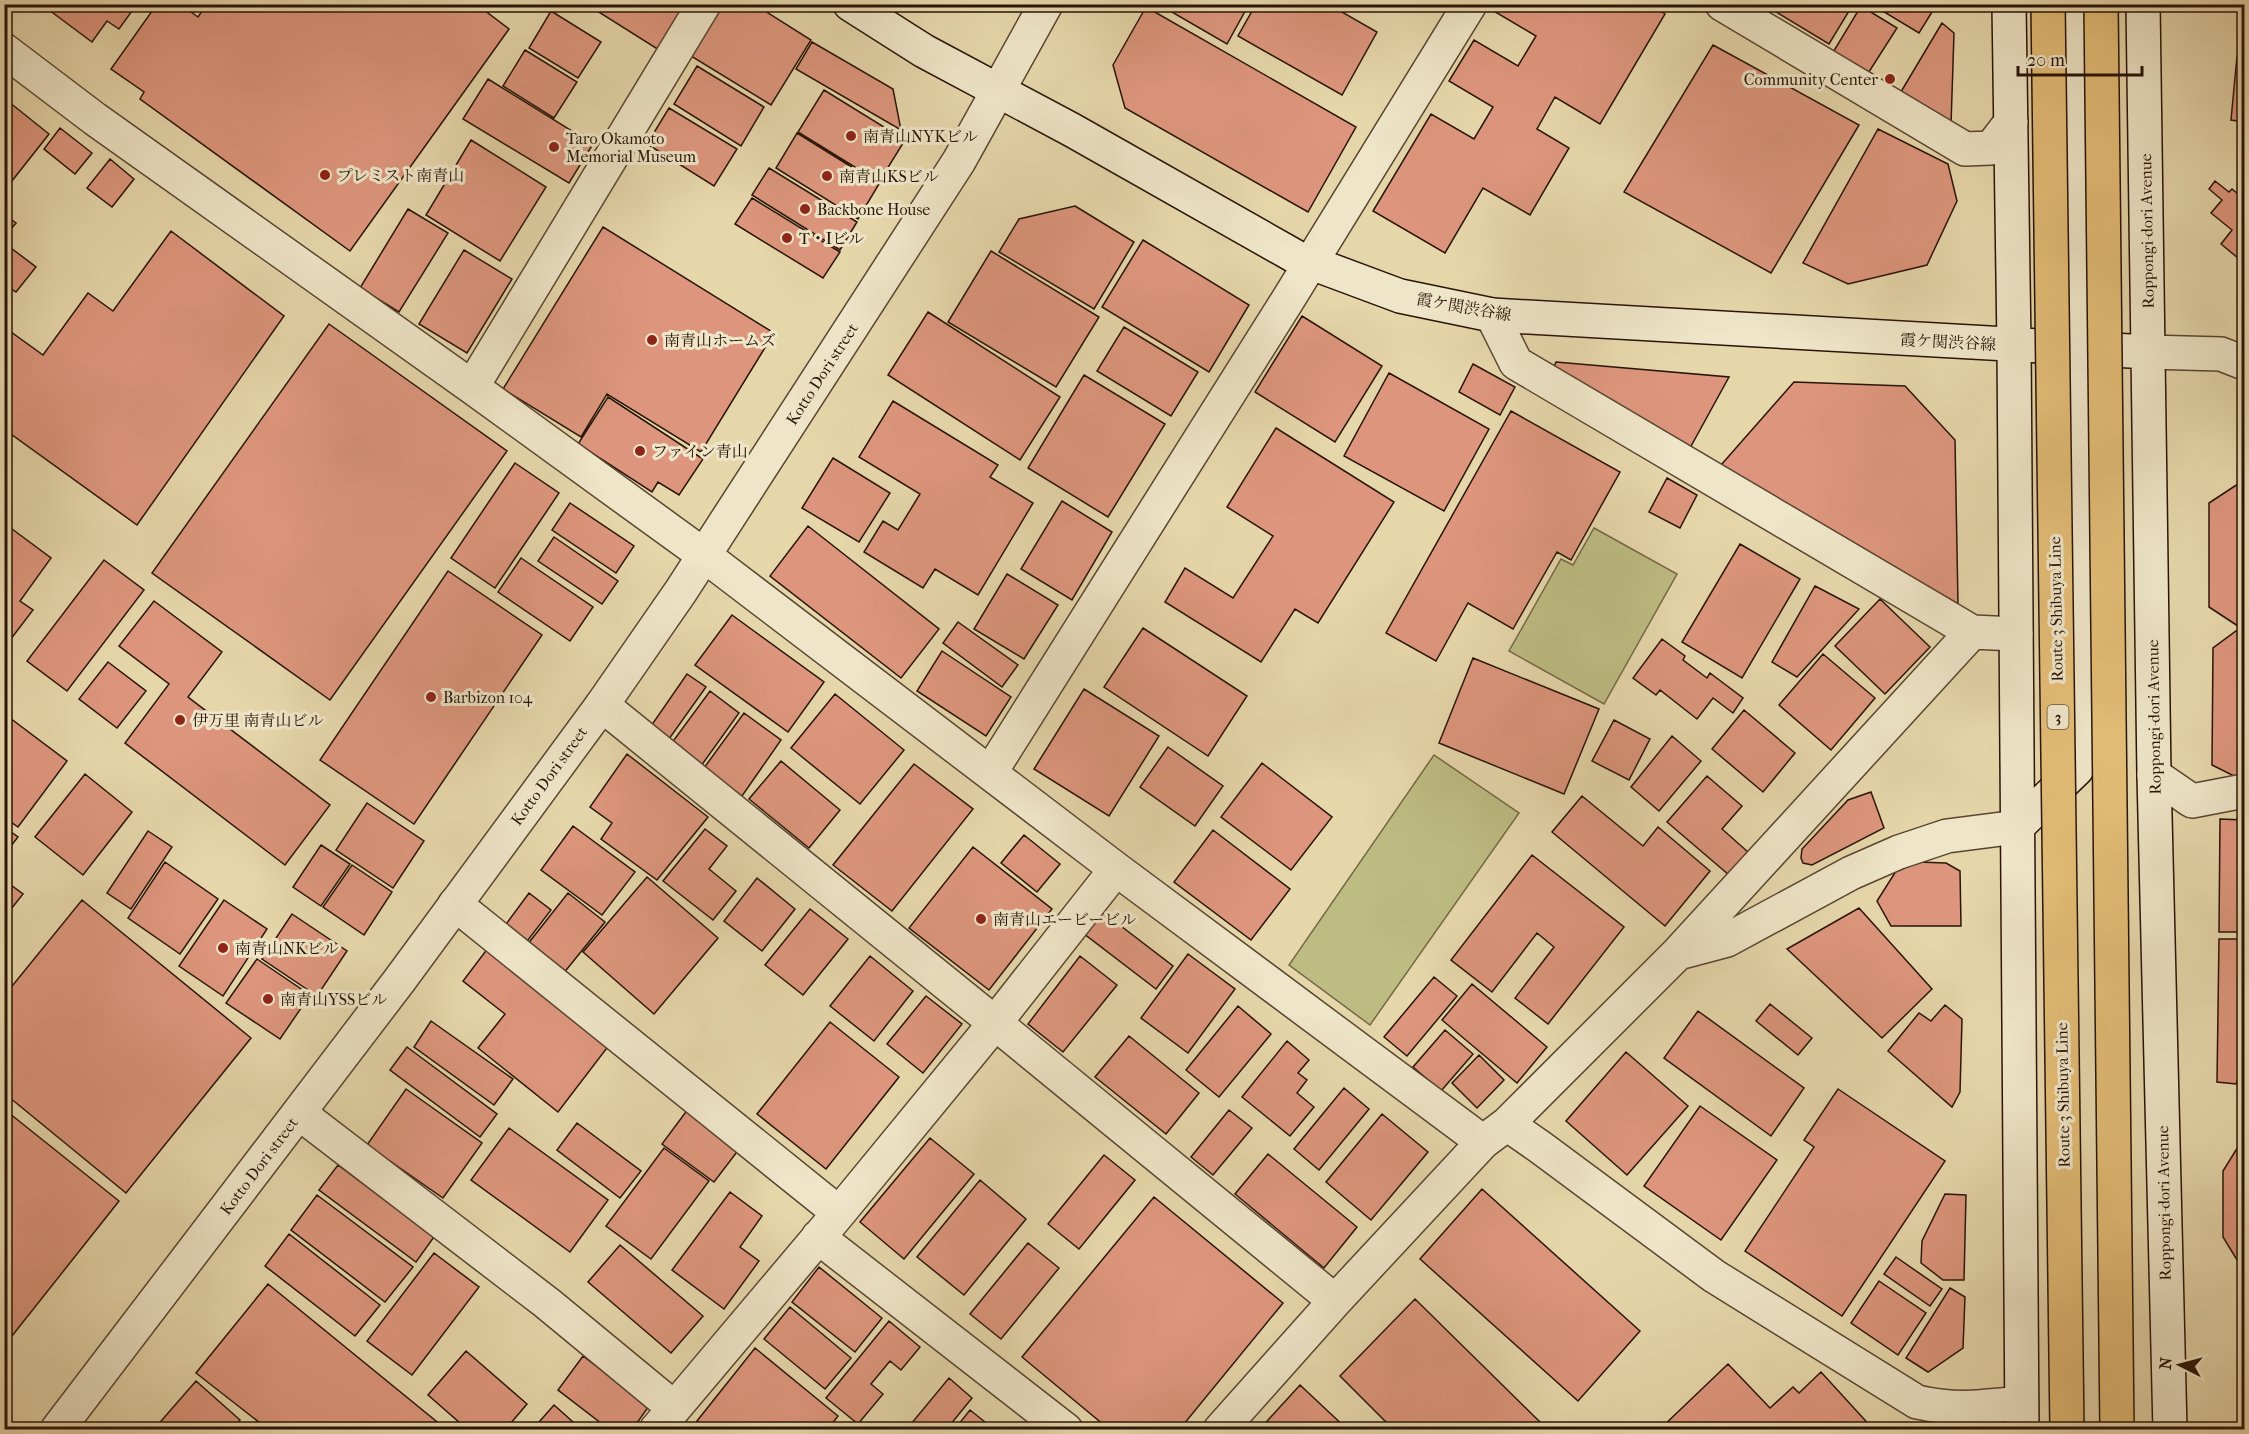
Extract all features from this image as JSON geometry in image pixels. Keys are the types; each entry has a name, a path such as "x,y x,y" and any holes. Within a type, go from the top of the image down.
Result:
{"highway":[{"name":"Route 3 Shibuya Line","path":"2048,4 2067,1430"},
{"path":"2101,4 2117,1430"}],"street":[{"path":"472,387 704,4"},
{"name":"霞ケ関渋谷線","path":"850,4 924,51 1072,130 1298,258 1400,296 1491,315 2014,346 2237,353"},
{"path":"999,93 1046,4"},
{"path":"990,773 1470,4"},
{"path":"4,50 94,119 472,387 705,556 1116,869 1495,1133 1540,1146 1714,1276 1917,1402 1943,1408 2021,1416 2014,346 2008,4"},
{"path":"1678,953 1727,940 1851,873 1899,852 1947,836 2017,827 2077,769 2071,4"},
{"path":"2075,348 2091,285 2087,4"},
{"name":"Roppongi-dori Avenue","path":"2143,4 2154,775 2170,1430"},
{"path":"1736,8 1965,150 1990,148 2011,122"},
{"name":"Kotto Dori street","path":"57,1430 299,1113 602,705 705,556 959,161 999,93"},
{"path":"1491,315 1516,363 1972,632 2016,634"},
{"path":"1220,1430 1335,1301 1495,1133 1678,953 1972,632"},
{"path":"602,705 1335,1301"},
{"path":"2154,775 2192,801 2244,792"},
{"path":"299,1113 547,1303 665,1418 829,1225 995,1023 1116,869"},
{"path":"455,904 1066,1430"}],"shaded area":[{"path":"1594,528 1677,574 1604,704 1509,651 1561,559 1573,565"},
{"path":"1434,755 1519,813 1370,1025 1289,965"}],"building":[{"path":"41,4 137,4 119,29 107,21 92,42"},
{"name":"プレミスト南青山","path":"157,4 180,4 198,17 207,4 476,4 509,29 350,251 140,99 144,92 111,69"},
{"path":"586,4 687,4 659,50"},
{"path":"722,4 754,4 811,40 771,105 691,56"},
{"path":"1158,4 1249,4 1227,44"},
{"path":"1256,4 1328,4 1377,32 1342,95 1238,36"},
{"path":"1496,4 1650,4 1665,14 1600,124 1555,97 1537,129 1569,148 1530,215 1483,188 1445,253 1373,211 1431,114 1474,139 1493,107 1449,81 1474,40 1518,66 1536,36 1492,10"},
{"path":"1776,4 1838,4 1849,11 1829,44 1773,10"},
{"path":"1871,4 1937,4 1919,33"},
{"path":"1861,6 1897,28 1867,75 1832,54"},
{"path":"1146,7 1356,127 1308,212 1125,108 1113,65"},
{"path":"551,11 601,42 578,78 529,48"},
{"path":"1942,23 1954,33 1951,125 1899,95"},
{"path":"812,42 893,89 901,130 796,69"},
{"path":"1713,45 1859,125 1771,273 1624,192"},
{"path":"525,50 577,82 554,118 503,86"},
{"path":"2237,56 2244,57 2244,122 2231,120"},
{"path":"697,66 764,107 741,146 674,104"},
{"path":"488,79 593,144 569,183 463,119"},
{"name":"南青山NYKビル","path":"824,90 905,140 879,182 798,132"},
{"path":"4,98 49,134 4,191"},
{"path":"669,108 737,149 714,186 647,144"},
{"path":"60,128 92,153 75,174 44,149"},
{"path":"1878,129 1948,164 1957,201 1927,265 1848,284 1803,263"},
{"name":"南青山KSビル","path":"797,133 879,184 858,219 776,168"},
{"path":"471,140 546,187 500,261 426,215"},
{"path":"110,159 134,179 112,207 87,188"},
{"name":"Backbone House","path":"769,168 857,222 840,250 752,195"},
{"path":"2215,181 2229,192 2232,189 2244,199 2244,263 2221,244 2232,230 2211,213 2222,200 2209,189"},
{"name":"T・Iビル","path":"752,198 840,252 823,278 735,224"},
{"path":"1075,206 1134,242 1094,309 999,252 1019,219"},
{"path":"408,209 448,233 399,312 360,288"},
{"path":"4,214 16,223 4,237"},
{"name":"南青山ホームズ","path":"603,227 774,333 701,452 607,394 581,437 503,389"},
{"path":"171,231 284,316 137,525 4,429 4,327 43,355 88,293 113,311"},
{"path":"1143,240 1249,305 1209,372 1102,307"},
{"path":"7,245 36,267 16,292 4,284 4,248"},
{"path":"464,250 512,279 467,353 419,324"},
{"path":"991,251 1099,317 1056,387 948,322"},
{"path":"928,312 1060,397 1020,460 888,375"},
{"path":"1302,316 1382,366 1335,442 1255,392"},
{"path":"329,324 507,451 330,700 152,573"},
{"path":"1124,327 1198,372 1171,416 1097,371"},
{"path":"1556,362 1729,377 1690,448 1552,371"},
{"path":"1473,364 1515,387 1500,415 1459,392"},
{"path":"1389,373 1489,429 1444,511 1344,456"},
{"path":"1084,375 1165,424 1108,517 1028,468"},
{"path":"1794,382 1905,386 1955,440 1958,604 1721,465"},
{"name":"ファイン青山","path":"608,397 703,459 679,495 658,482 652,492 578,444"},
{"path":"893,401 998,465 990,477 1033,503 978,595 935,569 923,588 864,552 883,521 898,530 920,494 859,457"},
{"path":"1511,411 1620,472 1571,560 1557,552 1513,629 1468,603 1436,661 1386,633"},
{"path":"1276,428 1394,502 1318,623 1295,609 1261,662 1165,602 1185,568 1233,598 1273,536 1227,507"},
{"path":"833,458 890,493 859,542 802,508"},
{"path":"515,463 559,493 495,588 451,558"},
{"path":"1667,478 1697,495 1680,528 1649,512"},
{"path":"2244,480 2244,630 2209,607 2209,503"},
{"path":"1062,501 1112,532 1072,600 1021,569"},
{"path":"570,503 634,546 616,573 552,530"},
{"path":"4,523 51,558 20,601 33,610 4,648"},
{"path":"808,526 939,629 901,678 770,576"},
{"path":"554,537 618,581 602,604 538,561"},
{"path":"1740,544 1800,579 1742,678 1682,642"},
{"path":"521,558 593,607 570,641 498,592"},
{"path":"104,560 144,590 67,691 27,661"},
{"name":"Barbizon 104","path":"448,571 542,635 414,824 320,760"},
{"path":"1007,574 1058,605 1024,659 974,629"},
{"path":"1815,586 1859,609 1797,677 1772,662"},
{"path":"1880,599 1930,647 1885,694 1835,646"},
{"name":"伊万里 南青山ビル","path":"154,601 222,652 188,697 330,805 285,865 125,743 169,684 119,646"},
{"path":"732,615 824,682 788,732 695,665"},
{"path":"958,622 1018,665 1002,687 943,643"},
{"path":"1143,628 1247,696 1208,756 1104,687"},
{"path":"2236,631 2244,637 2244,776 2236,777 2212,765 2213,648"},
{"path":"1662,639 1685,656 1683,660 1707,678 1710,673 1743,698 1733,713 1713,698 1697,719 1660,690 1656,695 1633,678"},
{"path":"942,651 1011,697 986,736 917,691"},
{"path":"1823,654 1875,698 1831,750 1779,705"},
{"path":"1473,658 1599,709 1564,794 1439,743"},
{"path":"108,662 146,691 117,728 79,699"},
{"path":"687,674 706,687 669,739 651,726"},
{"path":"1084,689 1159,736 1109,816 1034,769"},
{"path":"710,691 739,713 701,766 671,744"},
{"path":"835,694 904,750 860,804 791,748"},
{"path":"1744,710 1795,753 1763,792 1712,749"},
{"path":"744,713 781,740 742,796 704,768"},
{"path":"6,715 67,761 18,827 4,817"},
{"path":"1614,720 1650,739 1629,780 1592,761"},
{"path":"1672,736 1701,761 1659,811 1631,787"},
{"path":"1168,747 1223,786 1195,826 1140,787"},
{"path":"627,754 708,817 657,880 601,839 612,823 590,807"},
{"path":"781,761 840,810 809,848 749,799"},
{"path":"1262,763 1332,817 1291,870 1221,817"},
{"path":"914,764 973,809 892,911 833,865"},
{"path":"85,774 132,812 83,875 35,837"},
{"path":"1707,776 1742,806 1722,829 1748,852 1729,875 1667,822"},
{"path":"1871,792 1884,828 1812,865 1803,863 1802,849 1848,800"},
{"path":"1582,796 1643,846 1658,827 1710,871 1665,926 1552,832"},
{"path":"367,803 424,841 393,888 336,850"},
{"path":"2220,819 2244,820 2244,932 2219,932"},
{"path":"573,826 635,872 602,915 541,870"},
{"path":"4,827 18,837 4,855"},
{"path":"705,829 727,846 709,869 736,891 713,920 663,881"},
{"path":"1213,830 1290,889 1251,940 1174,882"},
{"path":"148,831 172,847 131,909 107,893"},
{"path":"1024,835 1060,864 1037,892 1001,863"},
{"path":"321,845 350,864 321,906 293,887"},
{"name":"南青山エービービル","path":"973,847 1052,909 989,990 909,928"},
{"path":"1532,855 1624,927 1548,1024 1515,998 1554,947 1537,933 1492,992 1451,960"},
{"path":"165,862 218,899 180,954 128,918"},
{"path":"1918,862 1946,863 1960,871 1961,926 1891,926 1877,901 1896,871"},
{"path":"352,865 392,892 364,935 323,907"},
{"path":"647,877 718,938 654,1014 583,952"},
{"path":"757,878 795,909 762,951 724,921"},
{"path":"4,880 23,894 4,918"},
{"path":"529,893 551,910 525,944 504,927"},
{"path":"568,893 605,922 563,974 527,945"},
{"path":"82,900 251,1038 126,1193 4,1093 4,996"},
{"name":"南青山NKビル","path":"224,900 267,929 223,996 179,966"},
{"path":"1859,908 1932,989 1882,1038 1787,949"},
{"path":"810,909 848,939 803,995 765,965"},
{"path":"1100,910 1173,966 1156,989 1083,933"},
{"path":"292,914 347,951 317,996 262,959"},
{"path":"2219,939 2239,939 2244,955 2244,1062 2236,1084 2217,1082"},
{"path":"488,948 610,1044 558,1112 478,1048 505,1014 463,981"},
{"path":"1188,954 1235,989 1188,1053 1141,1018"},
{"path":"870,956 913,991 874,1041 830,1006"},
{"path":"1080,956 1117,985 1063,1052 1028,1024"},
{"name":"南青山YSSビル","path":"257,959 310,995 280,1039 226,1003"},
{"path":"1434,977 1457,996 1407,1056 1384,1037"},
{"path":"1472,984 1547,1047 1517,1083 1442,1020"},
{"path":"926,996 962,1024 923,1073 887,1044"},
{"path":"1770,1004 1812,1038 1798,1055 1756,1021"},
{"path":"1945,1005 1962,1019 1960,1092 1952,1107 1888,1051 1919,1013 1931,1021"},
{"path":"1238,1006 1271,1034 1219,1097 1186,1070"},
{"path":"1698,1011 1804,1088 1771,1136 1664,1058"},
{"path":"431,1021 513,1079 494,1105 414,1047"},
{"path":"830,1022 899,1077 826,1169 757,1114"},
{"path":"1445,1030 1473,1054 1441,1091 1413,1067"},
{"path":"1129,1036 1199,1093 1166,1134 1095,1077"},
{"path":"1287,1041 1309,1060 1298,1073 1307,1080 1297,1093 1314,1107 1290,1136 1242,1097"},
{"path":"407,1047 497,1114 480,1137 390,1070"},
{"path":"1626,1052 1688,1106 1627,1175 1566,1121"},
{"path":"1479,1055 1504,1080 1477,1108 1452,1083"},
{"path":"1344,1088 1369,1109 1319,1170 1294,1149"},
{"path":"406,1089 482,1143 443,1198 367,1145"},
{"path":"1838,1089 1945,1161 1842,1316 1745,1251 1814,1147 1804,1140"},
{"path":"1700,1106 1777,1160 1721,1240 1644,1186"},
{"path":"4,1109 119,1201 4,1346"},
{"path":"688,1109 740,1148 714,1182 662,1144"},
{"path":"1229,1110 1252,1128 1213,1175 1191,1157"},
{"path":"1382,1114 1428,1152 1371,1220 1326,1182"},
{"path":"577,1123 641,1171 620,1198 557,1150"},
{"path":"509,1128 608,1200 570,1252 471,1180"},
{"path":"930,1138 974,1174 904,1259 860,1222"},
{"path":"2241,1142 2244,1145 2244,1266 2242,1268 2223,1237 2223,1171"},
{"path":"664,1148 709,1181 651,1259 606,1226"},
{"path":"1268,1154 1357,1227 1324,1268 1235,1194"},
{"path":"1104,1155 1135,1180 1079,1249 1048,1224"},
{"path":"338,1165 434,1237 416,1262 319,1190"},
{"path":"980,1180 1026,1219 964,1295 917,1257"},
{"path":"1482,1189 1640,1331 1578,1401 1420,1259"},
{"path":"730,1192 762,1216 740,1247 759,1261 724,1309 672,1270"},
{"path":"1945,1194 1966,1195 1964,1280 1943,1280 1921,1263 1922,1241"},
{"path":"317,1195 413,1267 385,1302 291,1230"},
{"path":"1154,1197 1283,1303 1179,1430 1110,1430 1022,1357"},
{"path":"289,1234 380,1305 355,1336 265,1266"},
{"path":"1028,1243 1059,1268 1001,1339 970,1314"},
{"path":"620,1245 703,1316 671,1353 588,1282"},
{"path":"434,1253 479,1287 412,1375 367,1341"},
{"path":"1896,1257 1942,1289 1930,1306 1884,1274"},
{"path":"819,1267 882,1318 855,1352 792,1302"},
{"path":"1879,1281 1926,1313 1898,1355 1851,1323"},
{"path":"268,1284 447,1430 269,1430 196,1373"},
{"path":"1950,1288 1965,1297 1963,1348 1928,1372 1906,1358"},
{"path":"2241,1290 2244,1290 2244,1430 2243,1430"},
{"path":"1415,1299 1541,1423 1534,1430 1394,1430 1340,1376"},
{"path":"790,1307 851,1358 825,1389 764,1339"},
{"path":"889,1321 920,1347 901,1370 890,1361 871,1384 883,1394 858,1424 826,1398"},
{"path":"755,1348 838,1416 827,1430 707,1430 697,1421"},
{"path":"466,1351 527,1404 505,1430 468,1430 428,1395"},
{"path":"583,1356 649,1406 632,1430 610,1430 558,1390"},
{"path":"1728,1364 1770,1408 1793,1387 1799,1393 1821,1372 1874,1430 1659,1430"},
{"path":"949,1378 972,1398 946,1430 906,1430"},
{"path":"196,1381 240,1420 231,1430 157,1430 155,1428"},
{"path":"1300,1385 1348,1430 1259,1430"},
{"path":"554,1405 582,1430 532,1430"},
{"path":"970,1410 995,1430 954,1430"}],"place":[{"name":"Community Center","path":"1890,79"},
{"name":"南青山NYKビル","path":"851,136"},
{"name":"Taro Okamoto Memorial Museum","path":"554,147"},
{"name":"プレミスト南青山","path":"325,175"},
{"name":"南青山KSビル","path":"827,176"},
{"name":"Backbone House","path":"805,209"},
{"name":"T・Iビル","path":"787,238"},
{"name":"南青山ホームズ","path":"652,340"},
{"name":"ファイン青山","path":"640,451"},
{"name":"Barbizon 104","path":"431,697"},
{"name":"伊万里 南青山ビル","path":"180,720"},
{"name":"南青山エービービル","path":"981,919"},
{"name":"南青山NKビル","path":"223,948"},
{"name":"南青山YSSビル","path":"268,999"}]}
